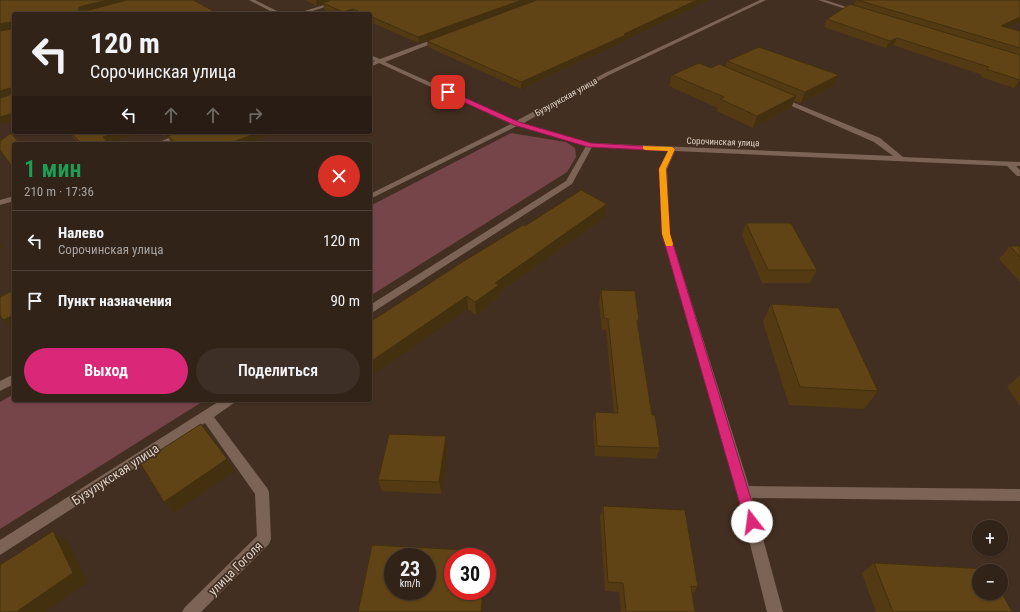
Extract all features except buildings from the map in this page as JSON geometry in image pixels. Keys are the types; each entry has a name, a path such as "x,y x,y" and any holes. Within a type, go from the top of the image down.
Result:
{"street":[{"path":"251,0 276,12"},
{"path":"305,12 345,0"},
{"name":"Бузулукская улица","path":"372,196 516,124 607,74 764,0"},
{"path":"820,0 865,14"},
{"path":"372,64 445,37"},
{"name":"Сорочинская улица","path":"372,58 516,124 590,145 1020,164"},
{"path":"775,97 877,140 900,158"},
{"path":"164,142 186,134"},
{"path":"372,309 569,182 590,145"},
{"path":"672,149 663,169 666,234 744,492 775,612"},
{"path":"1009,164 1020,174"},
{"path":"0,203 12,199"},
{"path":"0,386 12,380"},
{"name":"Бузулукская улица","path":"0,548 227,402"},
{"name":"улица Гоголя","path":"190,612 264,539 262,492 206,415"},
{"path":"744,492 1020,495"}],"shaded area":[{"path":"511,133 566,142 575,148 576,157 567,172 372,295 372,205"},
{"path":"12,395 12,402 202,402 0,529 0,402"}],"slow traffic":[{"path":"645,148 672,149 663,169 666,234 669,244"}],"route":[{"path":"448,92 516,124 590,145 672,149 663,169 666,234 752,522"}]}
